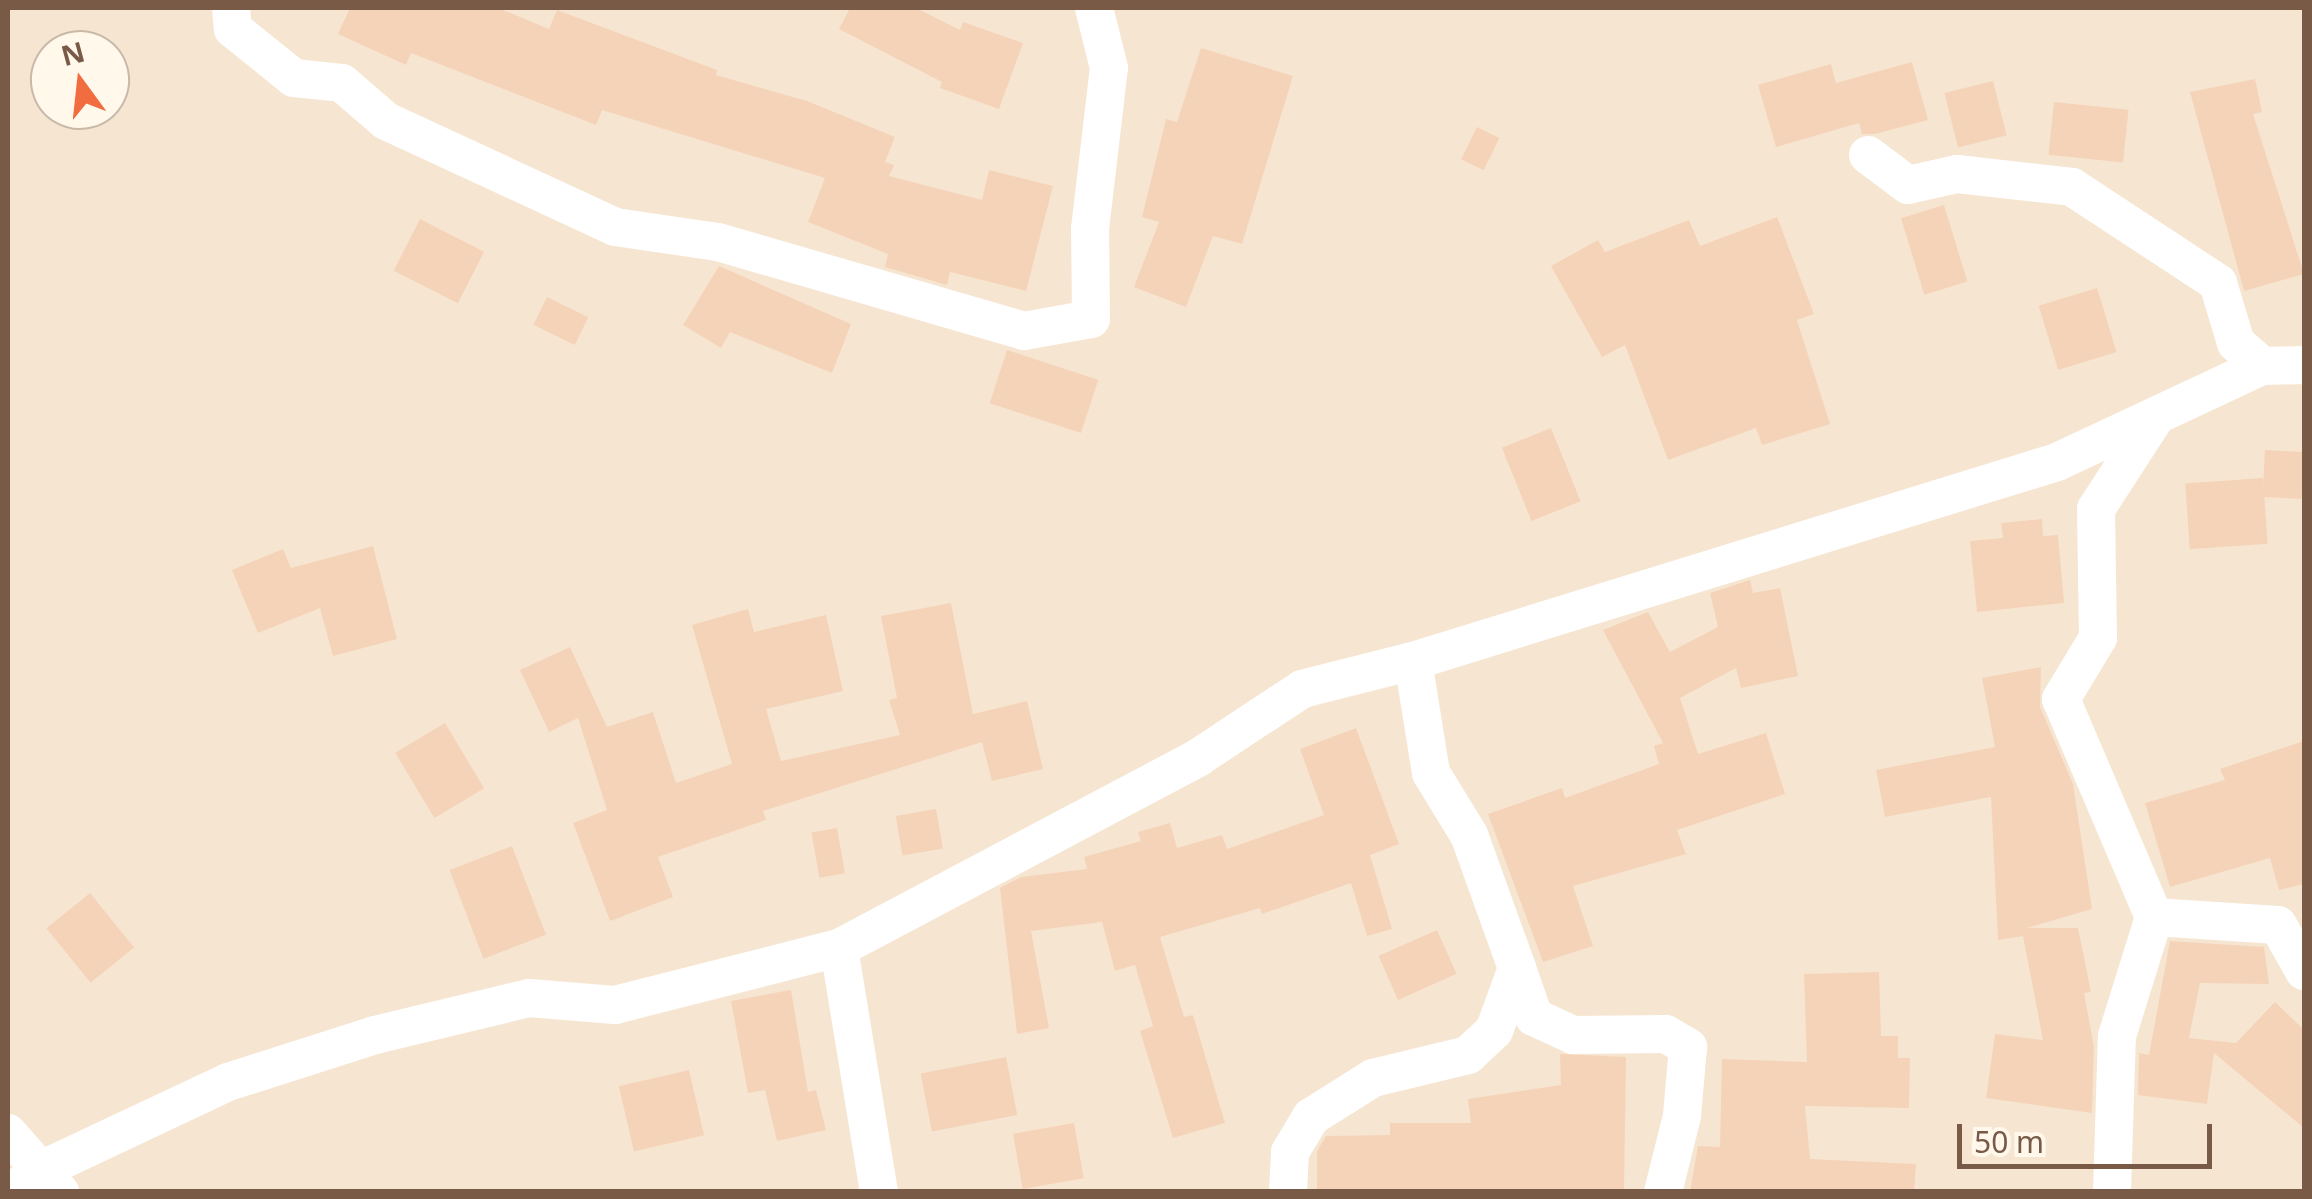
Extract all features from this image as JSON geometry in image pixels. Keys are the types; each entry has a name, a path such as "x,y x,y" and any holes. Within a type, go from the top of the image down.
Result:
{"street":[{"path":"232,8 233,28 294,78 342,83 386,121 615,228 718,242 1024,331 1091,318 1090,229 1109,68 1094,8"},
{"path":"1868,155 1908,184 1957,174 2072,187 2218,283 2236,343 2262,366"},
{"path":"8,1134 38,1184 228,1082 375,1035 530,998 615,1005 839,948 1199,758 1302,689 1414,661 2057,462 2262,366 2304,364"},
{"path":"2112,1192 2116,1036 2154,917 2061,699 2098,638 2096,510 2155,419"},
{"path":"2057,462 2096,510"},
{"path":"1414,661 1430,773 1469,835 1534,1017 1573,1035 1666,1034 1688,1047 1682,1116 1664,1192"},
{"path":"2154,917 2278,925 2304,971"},
{"path":"839,948 879,1192"},
{"path":"1288,1192 1290,1152 1311,1117 1373,1078 1468,1055 1494,1031 1517,968"}],"shaded area":[{"path":"8,8 2304,8 2304,1191 8,1191"}],"building":[{"path":"350,8 498,8 549,29 557,10 717,70 716,75 807,101 895,137 885,162 894,165 889,176 982,200 989,170 1053,186 1026,291 950,272 947,285 885,267 888,254 808,222 825,178 602,110 596,125 411,53 406,65 338,34"},
{"path":"850,8 916,8 960,30 963,22 1023,43 999,109 940,88 942,82 839,29"},
{"path":"1201,48 1293,76 1242,244 1213,236 1186,307 1134,287 1159,222 1142,217 1166,119 1177,122"},
{"path":"1912,62 1928,120 1875,134 1862,134 1859,123 1776,147 1758,85 1831,64 1836,83"},
{"path":"2255,79 2262,112 2253,114 2304,274 2244,291 2190,92"},
{"path":"1993,81 2007,135 1958,147 1944,93"},
{"path":"2054,102 2129,110 2123,163 2048,155"},
{"path":"1477,127 1499,138 1484,170 1461,159"},
{"path":"1944,205 1967,282 1924,295 1901,218"},
{"path":"1777,217 1814,314 1797,320 1830,424 1762,445 1756,428 1668,460 1625,345 1602,357 1551,266 1598,240 1605,252 1689,220 1700,246"},
{"path":"420,219 484,252 458,303 394,271"},
{"path":"719,266 851,324 832,373 730,332 721,348 683,325"},
{"path":"2097,288 2117,352 2058,370 2039,306"},
{"path":"547,297 588,317 575,345 533,325"},
{"path":"1007,350 1098,380 1081,433 990,403"},
{"path":"1551,428 1581,501 1531,521 1502,448"},
{"path":"2265,450 2304,452 2301,499 2263,497"},
{"path":"2263,478 2268,544 2190,549 2185,483"},
{"path":"2042,519 2043,536 2058,535 2064,603 1977,612 1970,541 2003,538 2001,523"},
{"path":"373,546 397,639 333,656 320,608 258,633 232,570 283,549 291,568"},
{"path":"1750,580 1753,593 1780,588 1798,676 1741,688 1736,668 1680,698 1698,754 1766,733 1785,794 1677,830 1686,854 1573,886 1593,946 1543,962 1488,814 1562,788 1565,798 1659,764 1654,746 1663,743 1603,630 1648,612 1670,652 1718,627 1710,593"},
{"path":"951,603 973,714 1027,701 1043,769 992,781 982,742 763,811 766,820 658,857 673,897 610,921 573,823 607,810 578,718 549,732 520,670 570,647 607,727 653,712 676,783 732,764 692,625 748,609 754,632 826,615 843,691 766,709 781,761 900,735 889,700 897,698 881,616"},
{"path":"2041,667 2040,707 2073,784 2092,909 2027,928 2078,928 2091,992 2084,993 2094,1047 2092,1113 1986,1098 1995,1034 2043,1040 2023,936 1998,940 1991,797 1885,817 1876,770 1995,747 1982,678"},
{"path":"445,723 484,788 434,818 395,753"},
{"path":"1356,728 1399,844 1370,855 1392,929 1367,936 1351,883 1262,914 1260,908 1160,937 1184,1017 1193,1015 1225,1123 1173,1138 1140,1031 1153,1026 1135,965 1115,971 1102,922 1031,931 1049,1028 1017,1034 1000,888 1021,877 1087,869 1084,857 1141,841 1138,832 1170,823 1177,848 1222,835 1227,849 1324,815 1300,749"},
{"path":"2304,741 2304,884 2279,890 2270,858 2170,887 2145,803 2225,780 2220,769"},
{"path":"936,809 943,848 903,856 896,816"},
{"path":"837,828 845,873 819,878 811,833"},
{"path":"512,846 546,935 483,959 449,870"},
{"path":"90,893 134,947 91,983 46,928"},
{"path":"1437,930 1457,974 1398,1000 1379,956"},
{"path":"2170,941 2264,947 2269,984 2200,983 2189,1038 2236,1043 2275,1002 2304,1030 2304,1128 2214,1053 2207,1104 2138,1095 2139,1053 2149,1055"},
{"path":"1879,972 1881,1036 1898,1036 1898,1058 1910,1058 1909,1108 1805,1106 1810,1159 1916,1164 1914,1192 1690,1192 1698,1146 1720,1147 1722,1059 1807,1062 1804,974"},
{"path":"791,990 808,1092 816,1090 826,1130 777,1141 765,1090 748,1093 731,1001"},
{"path":"1560,1054 1626,1057 1624,1192 1317,1192 1317,1151 1326,1136 1390,1135 1390,1123 1471,1123 1468,1099 1561,1085"},
{"path":"1006,1057 1017,1115 932,1132 921,1074"},
{"path":"689,1070 704,1135 634,1151 619,1086"},
{"path":"1074,1123 1084,1178 1023,1189 1013,1134"}]}
